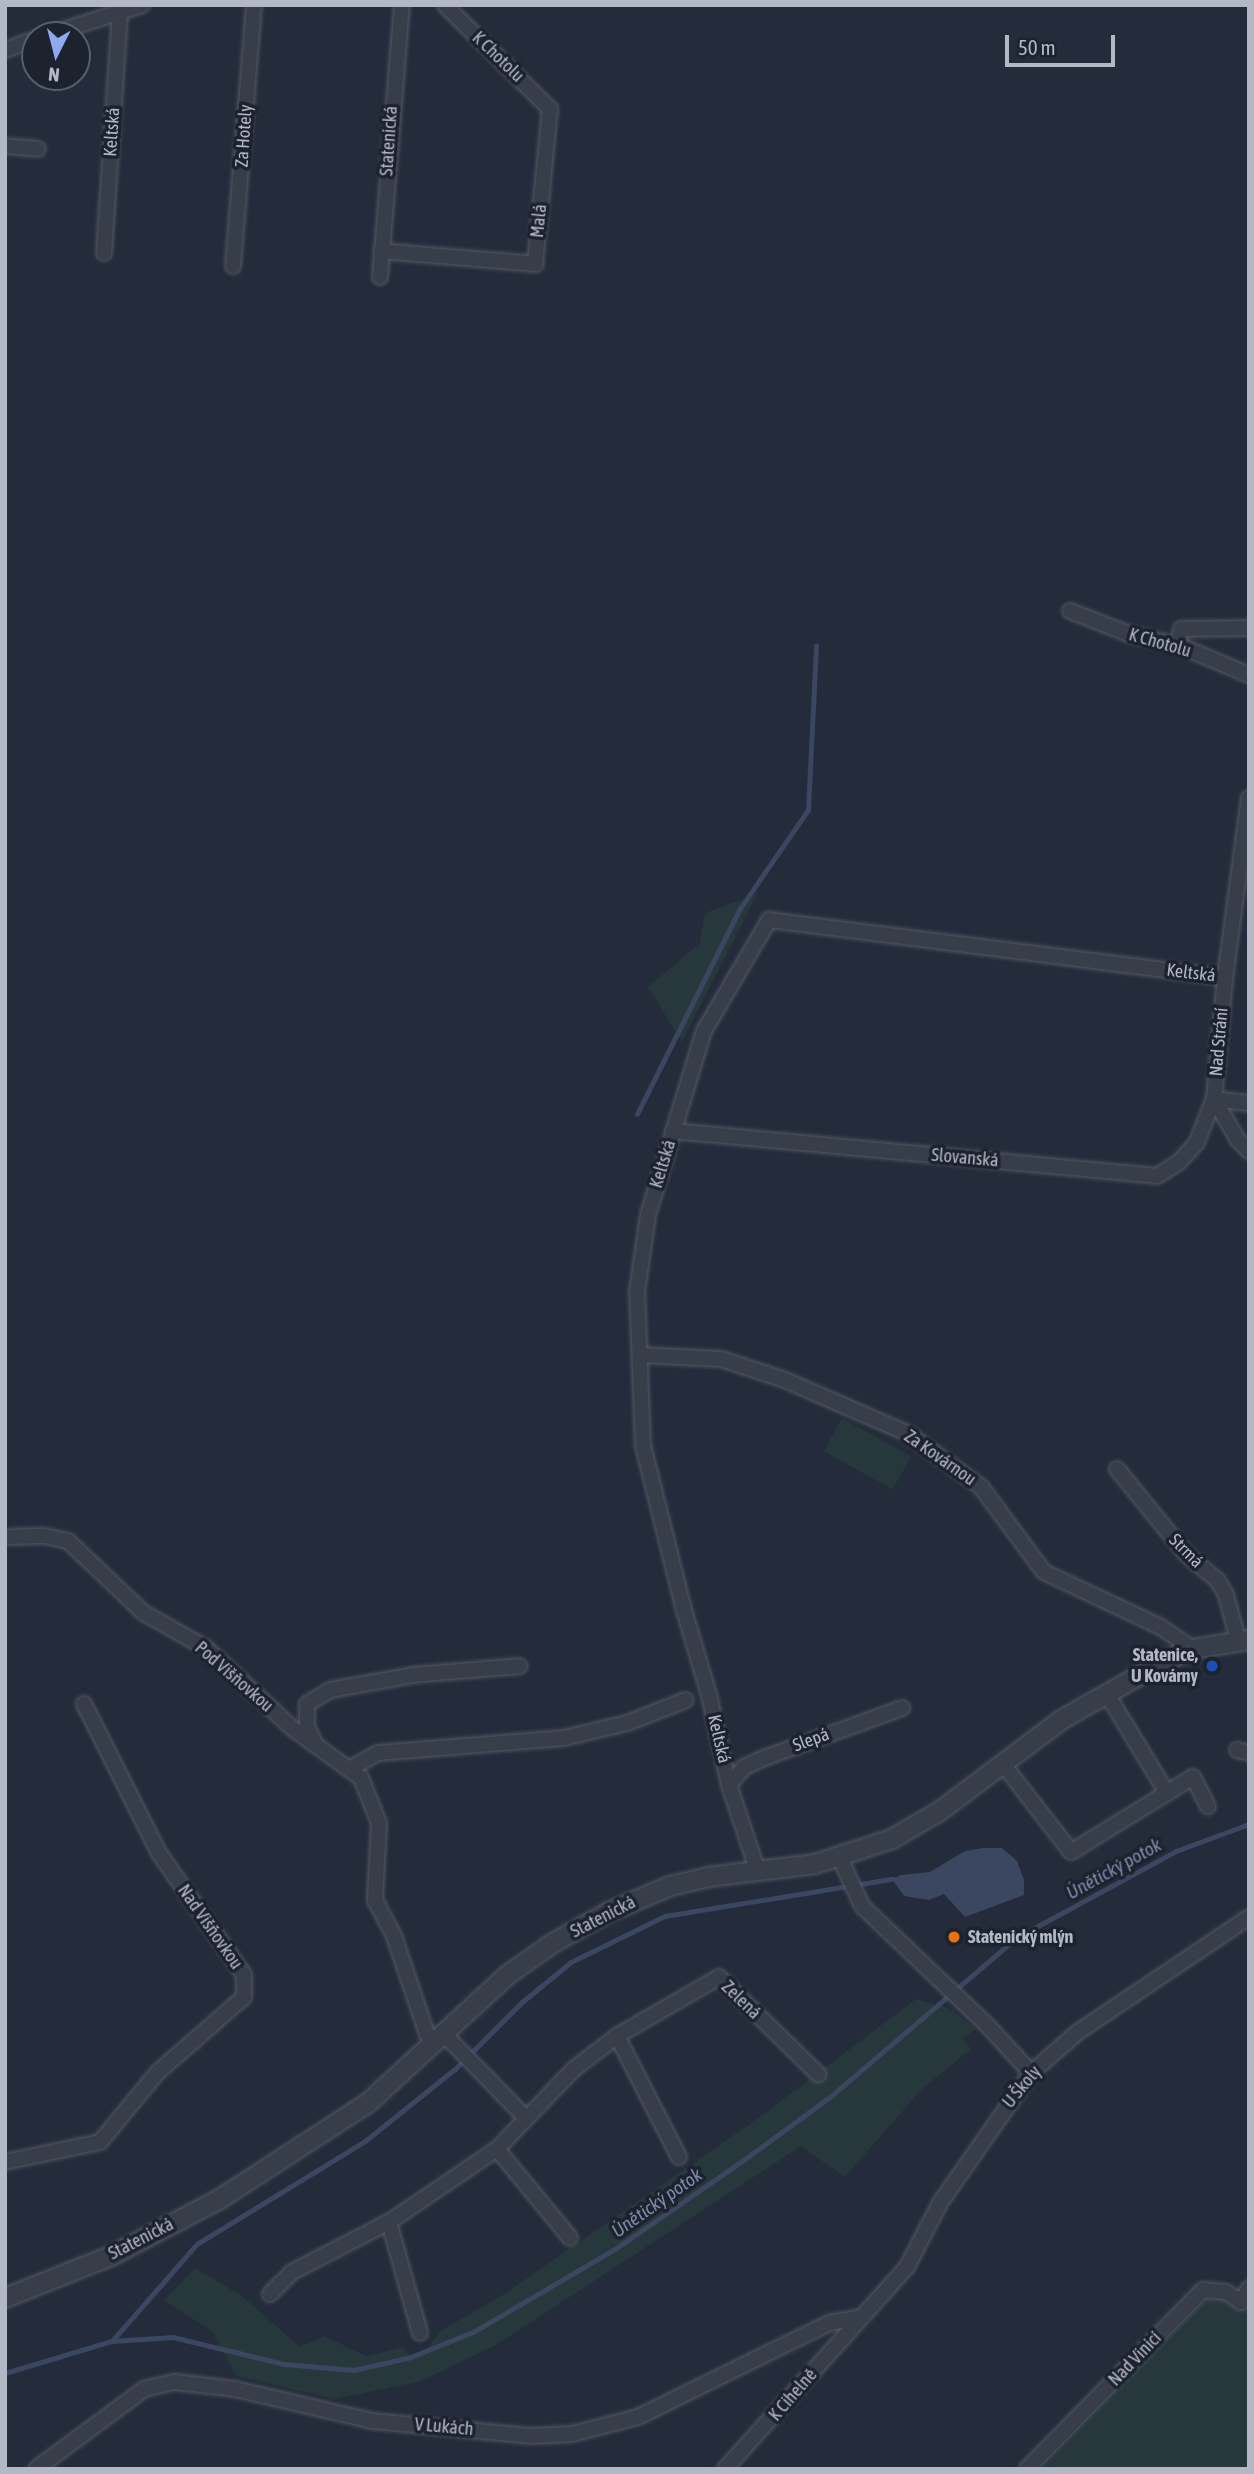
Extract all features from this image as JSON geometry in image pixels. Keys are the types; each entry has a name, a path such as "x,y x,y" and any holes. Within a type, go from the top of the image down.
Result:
{"street":[{"path":"90,21 142,5"},
{"name":"Za Hotely","path":"233,266 254,5"},
{"name":"Statenická","path":"380,277 402,5"},
{"name":"K Chotolu","path":"445,5 550,109"},
{"name":"Keltská","path":"104,253 120,11"},
{"name":"Malá","path":"381,251 535,264 550,109"},
{"path":"5,146 38,149"},
{"name":"K Chotolu","path":"1070,611 1129,634 1178,645 1249,676"},
{"path":"1178,645 1181,629 1249,628"},
{"name":"Nad Strání","path":"1249,798 1247,831 1225,978 1214,1099 1238,1140 1249,1151"},
{"name":"Keltská","path":"758,1872 729,1785 643,1446 637,1292 646,1227 704,1031 769,920 1225,978"},
{"path":"1214,1099 1249,1103"},
{"name":"Slovanská","path":"673,1131 1157,1176 1178,1163 1196,1144 1214,1099"},
{"name":"Za Kovárnou","path":"640,1355 721,1359 785,1380 907,1433 981,1487 1044,1572 1159,1626 1193,1649"},
{"name":"Strmá","path":"1117,1469 1187,1555 1218,1581 1244,1640"},
{"name":"Pod Višňovkou","path":"10,1537 44,1536 68,1541 144,1613 206,1648 292,1728 351,1768 361,1778 379,1823 375,1900 394,1936 427,2034 440,2039"},
{"name":"Statenická","path":"5,2298 111,2256 220,2199 368,2103 509,1974 553,1943 609,1912 670,1886 708,1877 758,1872 840,1858 892,1839 940,1811 1061,1720 1193,1649 1244,1640"},
{"path":"316,1744 307,1727 307,1704 330,1690 413,1675 520,1666"},
{"path":"1107,1694 1167,1793"},
{"path":"351,1768 378,1753 564,1738 627,1723 686,1700"},
{"name":"Nad Višňovkou","path":"5,2162 100,2142 158,2073 244,1997 244,1975 159,1853 84,1704"},
{"name":"Slepá","path":"729,1785 744,1768 764,1758 902,1708"},
{"path":"1003,1764 1072,1852 1193,1777 1208,1806"},
{"path":"840,1858 862,1906 1031,2073"},
{"name":"U Školy","path":"859,2318 907,2267 940,2203 1031,2073 1078,2032 1249,1917"},
{"name":"Zelená","path":"270,2294 292,2272 389,2222 497,2149 574,2069 617,2036 719,1977 818,2074"},
{"path":"617,2036 679,2157"},
{"path":"440,2039 464,2051 526,2118"},
{"path":"497,2149 570,2238"},
{"path":"389,2222 420,2333"},
{"name":"Nad Vinicí","path":"1027,2469 1203,2290 1226,2292 1241,2302 1249,2288"},
{"name":"V Lukách","path":"36,2469 144,2389 174,2382 235,2389 372,2421 532,2436 572,2434 638,2417 829,2323 859,2318"},
{"name":"K Cihelně","path":"725,2469 781,2410 859,2318"}],"shaded area":[{"path":"757,894 682,1042 648,987 700,943 705,913"},
{"path":"842,1418 911,1456 893,1490 824,1451"},
{"path":"916,1999 949,2008 976,2029 963,2039 971,2049 921,2090 845,2177 801,2146 496,2345 421,2381 335,2399 236,2376 213,2332 164,2300 195,2268 242,2296 300,2347 324,2336 366,2356 403,2347 409,2356 429,2347 439,2332 504,2294 750,2124"},
{"path":"1249,2296 1249,2469 1042,2469 1207,2299"}],"water":[{"path":"1002,1848 1017,1861 1024,1880 1024,1895 965,1917 944,1894 929,1900 904,1896 892,1879 901,1875 930,1872 965,1851"}],"waterway":[{"path":"637,1114 739,910 808,810 816,646"},
{"name":"Únětický potok","path":"5,2373 112,2341 173,2337 284,2364 354,2370 411,2357 475,2331 615,2249 752,2154 830,2097 1016,1938 1176,1851 1249,1824"},
{"path":"112,2341 197,2244 365,2141 455,2069 522,2002 571,1962 665,1916 892,1879"}],"place":[{"name":"Statenice, U Kovárny","path":"1212,1666"},
{"name":"Statenický mlýn","path":"954,1937"}]}
